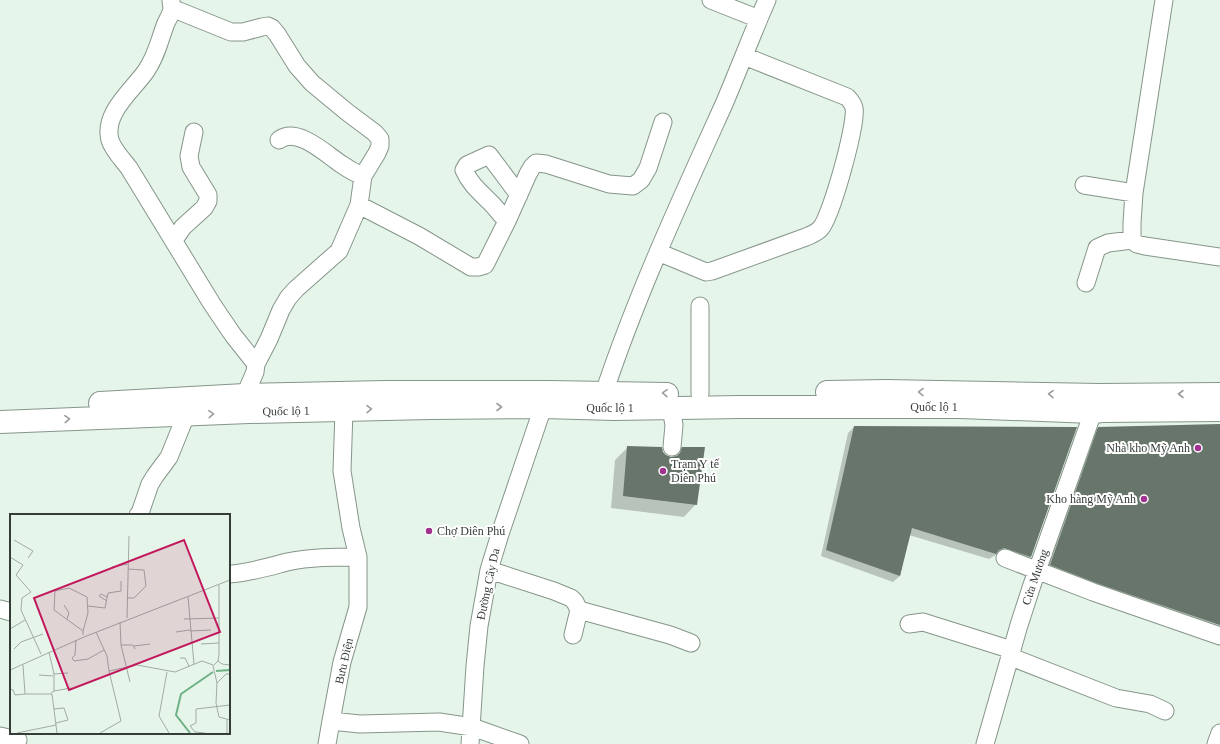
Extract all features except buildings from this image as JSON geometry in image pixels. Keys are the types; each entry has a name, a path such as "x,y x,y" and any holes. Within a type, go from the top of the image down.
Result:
{"highway":[{"name":"Quốc lộ 1","path":"0,409 245,395 414,392 700,394 886,391 1100,395 1220,394"},
{"name":"Quốc lộ 1","path":"0,422 249,412 543,407 614,409 741,407 960,407 1094,412 1220,410"}],"street":[{"path":"710,0 758,19"},
{"path":"604,393 621,345 658,252 767,0"},
{"path":"1164,0 1134,193 1131,234 1132,240 1137,244 1145,246 1220,257"},
{"path":"245,395 255,372 256,364 288,298 296,288 339,251 359,205 363,176 377,153 380,146 380,139 375,132 351,116 312,83 297,66 272,28 268,26 243,32 231,32 179,11 172,5 155,57 135,86 120,101 111,117 110,140 229,329 256,364"},
{"path":"658,252 706,272 712,271 806,237 820,229 824,222 835,195 851,134 854,108 847,97 744,56"},
{"path":"359,205 419,236 461,262 478,267 485,265 528,174 536,163 546,164 609,184 633,186 641,180 648,168 663,122"},
{"path":"174,240 187,223 204,208 208,201 208,195 191,167 189,156 194,132"},
{"path":"279,140 284,136 290,135 306,141 319,147 341,165 363,176"},
{"path":"507,221 478,191 464,170 467,165 489,155 519,195"},
{"path":"1084,185 1134,193"},
{"path":"1086,283 1097,248 1108,243 1132,240"},
{"path":"700,306 700,394"},
{"name":"Đường Cây Da","path":"471,736 479,626 489,570 543,407"},
{"path":"671,408 674,425 672,447"},
{"name":"Bưu Điện","path":"327,744 342,662 358,606 358,557 351,528 342,471 344,410"},
{"name":"Cửa Mương","path":"985,744 1019,625 1037,570 1094,412"},
{"path":"139,514 150,484 169,458 186,415"},
{"path":"230,574 259,570 288,562 309,559 358,557"},
{"path":"1005,558 1093,592 1220,636"},
{"path":"489,570 563,594 575,602 579,610 573,635"},
{"path":"0,609 10,612"},
{"path":"579,610 670,635 691,643"},
{"path":"909,624 923,622 1011,654 1116,698 1150,704 1165,710"},
{"path":"330,721 360,724 439,722 471,736 520,744"},
{"path":"1216,744 1220,733"},
{"path":"0,736 18,740"}],"place":[{"name":"Nhà kho Mỹ Anh","path":"1198,448"},
{"name":"Trạm Y tế Diên Phú","path":"663,471"},
{"name":"Kho hàng Mỹ Anh","path":"1144,499"},
{"name":"Chợ Diên Phú","path":"429,531"}]}
